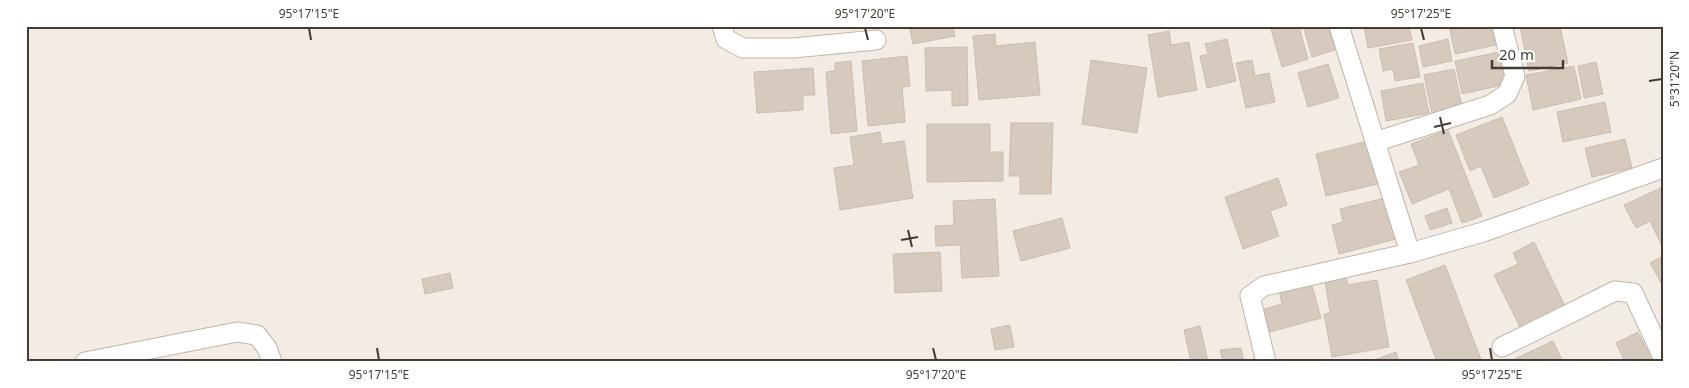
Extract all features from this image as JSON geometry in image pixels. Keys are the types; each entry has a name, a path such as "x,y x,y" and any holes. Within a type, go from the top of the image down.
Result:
{"street":[{"path":"722,26 726,39 743,48 793,48 876,40"},
{"path":"1339,26 1410,253"},
{"path":"1375,142 1490,105 1507,94 1516,76 1502,26"},
{"path":"1266,362 1250,296 1264,286 1410,253 1483,232 1663,168"},
{"path":"1502,347 1615,291 1632,293 1663,357"},
{"path":"85,362 237,332 256,335 267,348 272,362"}],"building":[{"path":"909,26 953,26 955,36 913,44"},
{"path":"1270,26 1299,26 1308,59 1282,67"},
{"path":"1303,26 1331,26 1338,49 1312,57"},
{"path":"1364,26 1409,26 1412,40 1368,48"},
{"path":"1469,26 1496,26 1500,44 1455,54 1450,30"},
{"path":"1520,26 1560,26 1568,63 1529,71"},
{"path":"1169,31 1171,45 1189,42 1197,90 1158,97 1148,35"},
{"path":"995,34 996,46 1035,42 1040,95 979,100 973,36"},
{"path":"1227,39 1236,81 1207,88 1200,56 1208,54 1205,44"},
{"path":"1448,39 1452,61 1423,67 1419,46"},
{"path":"1413,43 1420,77 1395,81 1393,69 1383,71 1379,49"},
{"path":"967,47 968,105 952,106 952,90 926,91 925,48"},
{"path":"1500,52 1507,84 1462,94 1455,61"},
{"path":"907,56 910,86 902,87 905,122 868,126 862,61"},
{"path":"1091,60 1147,68 1137,133 1082,124"},
{"path":"1252,60 1255,76 1269,73 1275,102 1246,108 1236,63"},
{"path":"851,61 857,131 831,134 826,72 835,71 835,63"},
{"path":"1596,62 1603,94 1584,98 1578,66"},
{"path":"1328,64 1339,98 1308,107 1298,73"},
{"path":"1574,66 1581,99 1533,110 1526,75"},
{"path":"813,68 815,95 803,95 803,110 757,113 754,72"},
{"path":"1454,69 1462,107 1432,114 1424,75"},
{"path":"1423,83 1429,113 1386,121 1381,91"},
{"path":"1605,102 1611,132 1563,142 1557,112"},
{"path":"1502,117 1529,184 1494,198 1481,166 1470,171 1456,135"},
{"path":"1011,123 1053,123 1051,194 1020,194 1020,176 1009,176"},
{"path":"927,124 990,124 990,152 1003,152 1003,181 927,182"},
{"path":"1448,130 1482,216 1462,223 1449,189 1412,204 1399,172 1419,165 1411,144"},
{"path":"880,132 882,144 904,141 913,198 840,210 834,168 854,165 850,137"},
{"path":"1625,139 1632,168 1592,177 1585,148"},
{"path":"1368,141 1378,184 1326,196 1316,154"},
{"path":"1278,178 1287,205 1270,211 1279,236 1243,249 1225,197"},
{"path":"1663,187 1663,248 1650,221 1636,228 1624,205"},
{"path":"1385,198 1396,239 1339,254 1332,225 1343,222 1340,209"},
{"path":"995,199 999,276 962,278 960,245 936,246 935,226 954,225 953,201"},
{"path":"1447,208 1452,223 1430,230 1425,216"},
{"path":"1062,218 1070,248 1021,261 1013,231"},
{"path":"1534,242 1566,308 1521,329 1494,275 1518,264 1513,253"},
{"path":"940,252 942,291 895,293 893,254"},
{"path":"1663,256 1663,286 1650,263"},
{"path":"1445,265 1482,362 1437,362 1406,280"},
{"path":"450,273 453,288 425,294 422,279"},
{"path":"1346,276 1348,285 1377,280 1389,347 1332,357 1324,314 1330,313 1325,280"},
{"path":"1311,282 1321,318 1270,332 1264,309 1282,304 1279,290"},
{"path":"1010,325 1014,347 995,350 991,329"},
{"path":"1200,326 1208,362 1191,362 1184,330"},
{"path":"1638,332 1653,362 1625,362 1616,343"},
{"path":"1553,341 1563,362 1508,362"},
{"path":"1241,348 1244,362 1223,362 1220,350"},
{"path":"1396,352 1399,362 1372,361"}]}
